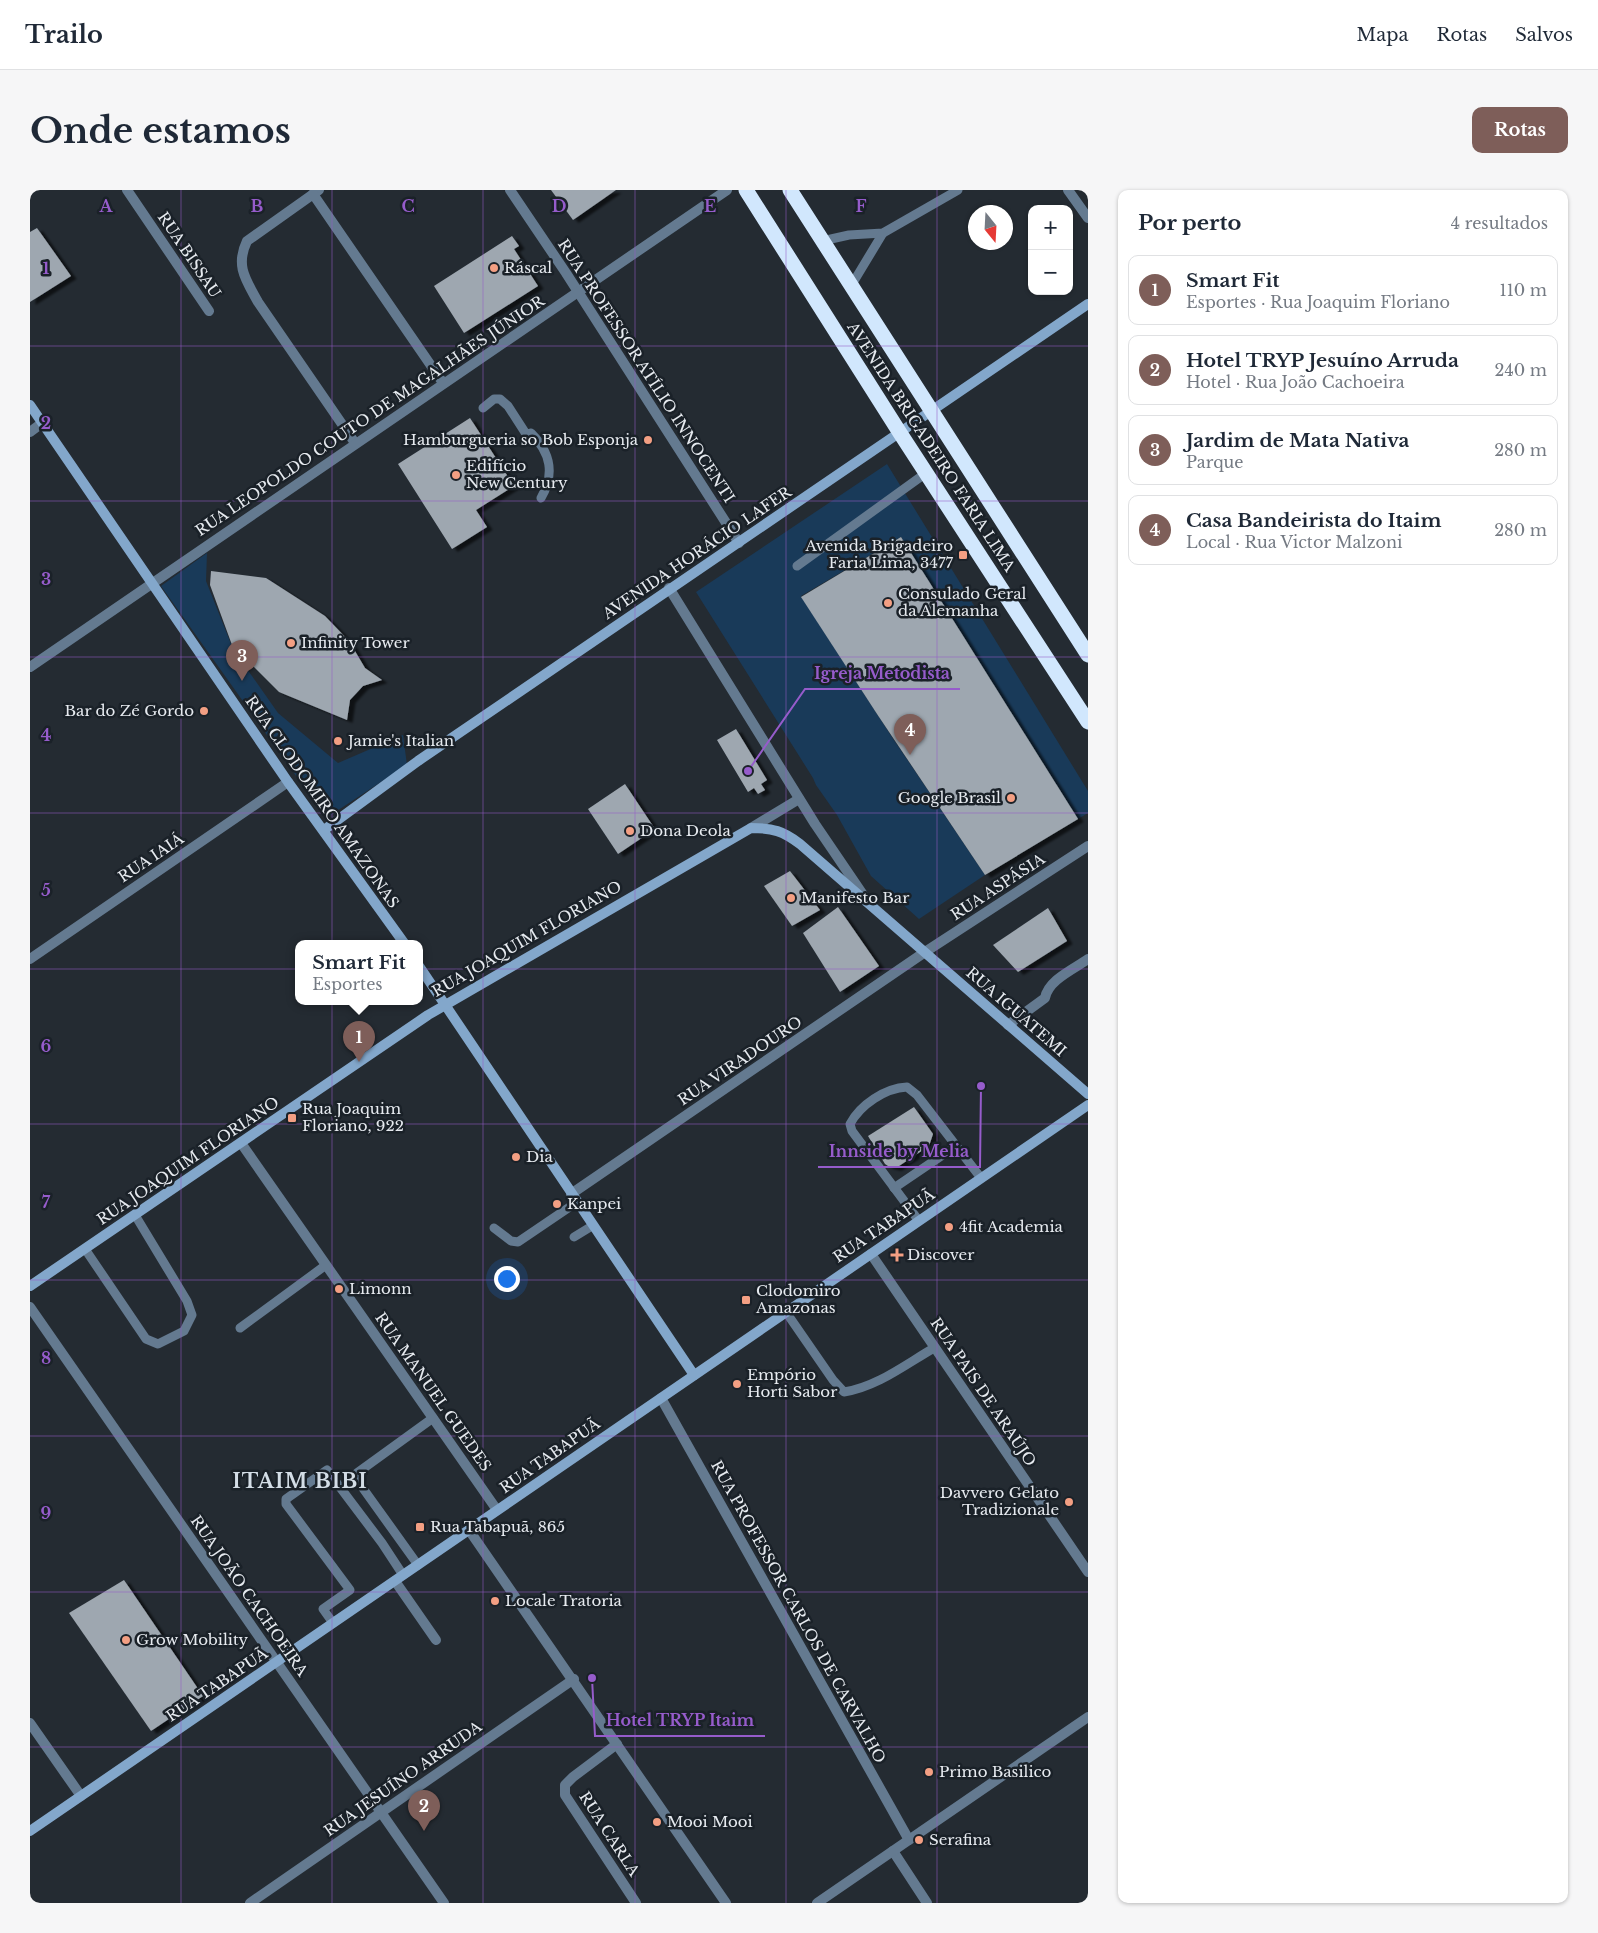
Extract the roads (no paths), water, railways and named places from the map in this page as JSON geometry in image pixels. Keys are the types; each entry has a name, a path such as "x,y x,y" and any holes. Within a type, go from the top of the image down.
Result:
{"highway":[{"name":"AVENIDA BRIGADEIRO FARIA LIMA","path":"746,190 900,433 1088,722"},
{"name":"AVENIDA BRIGADEIRO FARIA LIMA","path":"790,190 1088,655"}],"street":[{"name":"RUA BISSAU","path":"127,190 209,311"},
{"name":"RUA PROFESSOR ATÍLIO INNOCENTI","path":"510,190 739,543"},
{"name":"RUA LEOPOLDO COUTO DE MAGALHÃES JÚNIOR","path":"30,667 727,190"},
{"path":"1068,190 1088,218"},
{"path":"355,443 258,302 245,279 242,266 242,252 247,241 316,192 443,383"},
{"name":"AVENIDA HORÁCIO LAFER","path":"324,830 418,761 1088,304"},
{"name":"RUA CLODOMIRO AMAZONAS","path":"30,405 288,782 402,940"},
{"path":"30,432 42,423"},
{"path":"670,588 799,799 866,899"},
{"name":"RUA IAIÁ","path":"30,959 288,782"},
{"name":"RUA JOAQUIM FLORIANO","path":"30,1286 444,1005 799,799"},
{"name":"RUA IGUATEMI","path":"751,828 769,828 785,833 866,899 1088,1094"},
{"name":"RUA ASPÁSIA","path":"925,952 1088,846"},
{"name":"RUA VIRADOURO","path":"574,1198 925,952"},
{"path":"1008,1025 1045,998 1046,991 1052,984 1088,959"},
{"path":"423,972 694,1375"},
{"name":"RUA TABAPUÃ","path":"30,1831 1088,1105"},
{"name":"RUA MANUEL GUEDES","path":"241,1143 497,1510"},
{"name":"RUA PAIS DE ARAÚJO","path":"871,1254 1088,1572"},
{"name":"RUA JOÃO CACHOEIRA","path":"30,1306 444,1903"},
{"name":"RUA PROFESSOR CARLOS DE CARVALHO","path":"661,1398 909,1840"},
{"path":"469,1530 574,1679 726,1903"},
{"path":"399,1578 436,1640"},
{"name":"RUA JESUÍNO ARRUDA","path":"250,1903 574,1679"},
{"path":"817,1903 1088,1717"},
{"path":"30,1723 81,1796"},
{"name":"RUA CARLA","path":"617,1744 573,1777 566,1786 565,1795 636,1903"},
{"path":"893,1851 928,1903"}],"lane":[{"path":"822,241 849,235 883,233 958,190"},
{"path":"851,286 883,233"},
{"path":"483,408 494,399 500,399 508,406 528,436 532,433 540,441 547,455 550,473 548,486 541,498"},
{"path":"797,566 926,473"},
{"path":"918,1221 852,1131 850,1124 854,1117 877,1097 895,1088 907,1087 916,1095 981,1178"},
{"path":"894,1188 956,1146"},
{"path":"494,1228 511,1241 518,1242 574,1198"},
{"path":"85,1249 146,1339 158,1344 184,1331 192,1315 187,1301 135,1215"},
{"path":"574,1237 592,1226"},
{"path":"240,1328 326,1265"},
{"path":"786,1312 833,1380 844,1392 870,1384 934,1348"},
{"path":"418,1565 357,1480 357,1473 433,1418"},
{"path":"333,1623 323,1609 350,1590 286,1504 286,1499 321,1473 327,1470 382,1543 399,1578"}],"place":[{"name":"Ráscal","path":"494,268"},
{"name":"Hamburgueria so Bob Esponja","path":"648,440"},
{"name":"Edifício New Century","path":"456,475"},
{"name":"Avenida Brigadeiro Faria Lima, 3477","path":"963,555"},
{"name":"Consulado Geral da Alemanha","path":"888,603"},
{"name":"Infinity Tower","path":"291,643"},
{"name":"Jardim de Mata Nativa","path":"242,681"},
{"name":"Bar do Zé Gordo","path":"204,711"},
{"name":"Jamie's Italian","path":"338,741"},
{"name":"Casa Bandeirista do Itaim","path":"910,755"},
{"name":"Igreja Metodista","path":"748,771"},
{"name":"Google Brasil","path":"1011,798"},
{"name":"Dona Deola","path":"630,831"},
{"name":"Manifesto Bar","path":"791,898"},
{"name":"Smart Fit","path":"359,1062"},
{"name":"Innside by Melia","path":"981,1086"},
{"name":"Rua Joaquim Floriano, 922","path":"292,1118"},
{"name":"Dia","path":"516,1157"},
{"name":"Kanpei","path":"557,1204"},
{"name":"4fit Academia","path":"949,1227"},
{"name":"Discover","path":"897,1255"},
{"name":"Limonn","path":"339,1289"},
{"name":"Clodomiro Amazonas","path":"746,1300"},
{"name":"Empório Horti Sabor","path":"737,1384"},
{"name":"Davvero Gelato Tradizionale","path":"1069,1502"},
{"name":"Rua Tabapuã, 865","path":"420,1527"},
{"name":"Locale Tratoria","path":"495,1601"},
{"name":"Grow Mobility","path":"126,1640"},
{"name":"Hotel TRYP Itaim","path":"592,1678"},
{"name":"Primo Basilico","path":"929,1772"},
{"name":"Mooi Mooi","path":"657,1822"},
{"name":"Hotel TRYP Jesuíno Arruda","path":"424,1831"},
{"name":"Serafina","path":"919,1840"}],"district":[{"name":"ITAIM BIBI","path":"300,1481"}]}
